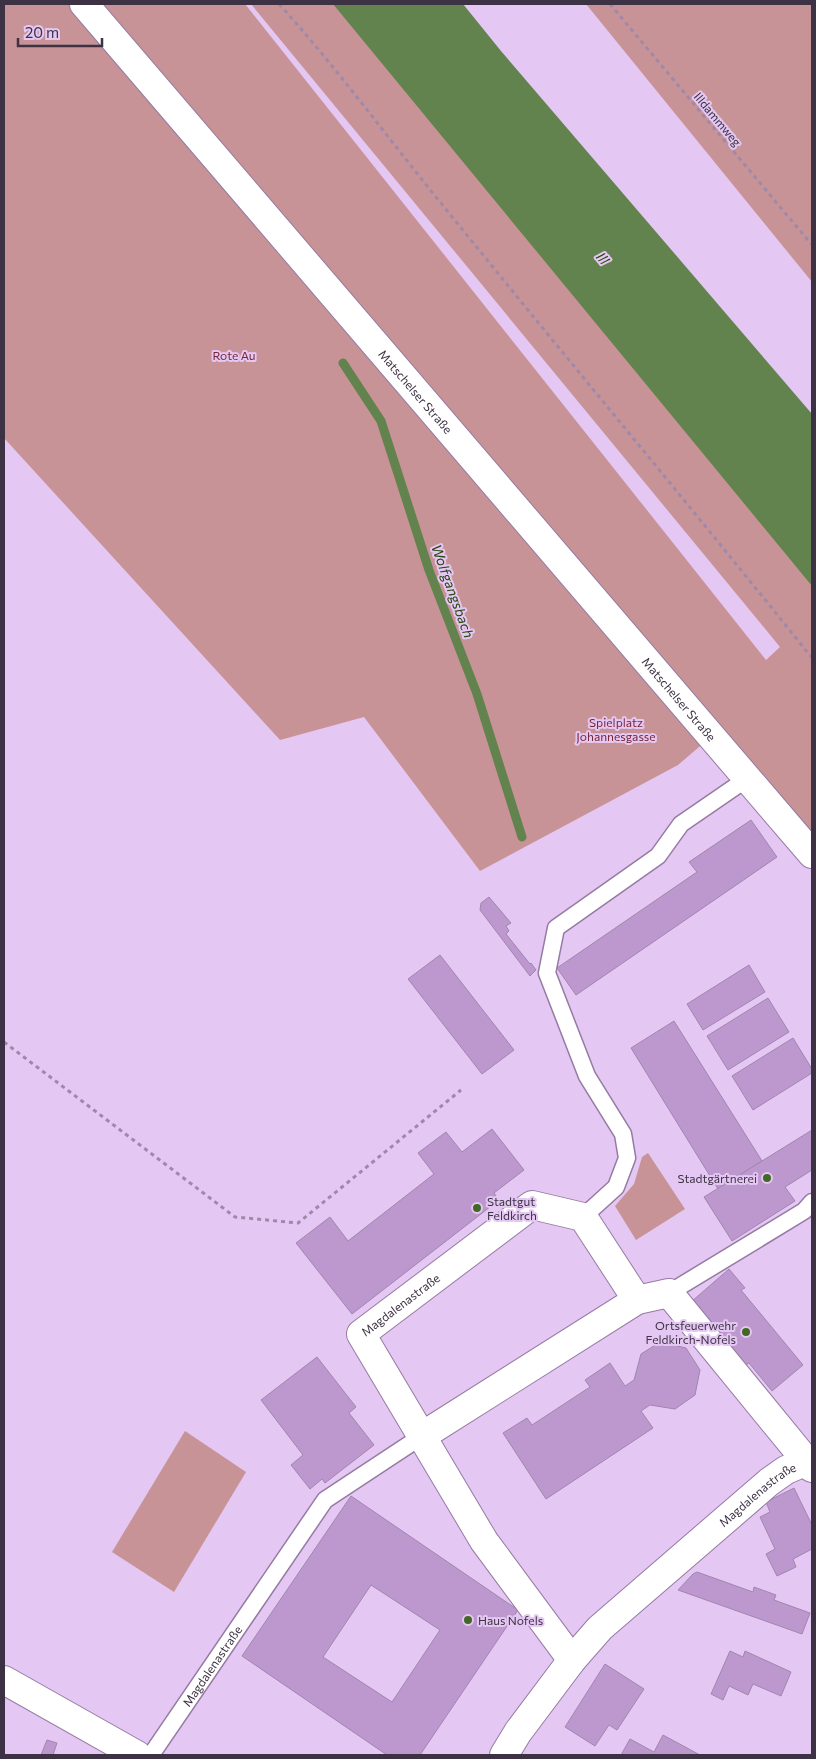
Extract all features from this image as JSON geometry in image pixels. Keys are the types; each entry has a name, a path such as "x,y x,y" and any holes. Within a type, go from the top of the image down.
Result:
{"street":[{"name":"Matschelser Straße","path":"84,4 812,854"},
{"name":"Magdalenastraße","path":"572,1660 484,1540 361,1334 532,1205 583,1217"},
{"path":"583,1217 637,1300"},
{"name":"Magdalenastraße","path":"422,1436 637,1300 669,1293 810,1463 786,1470 770,1482 600,1628 572,1660 518,1732 504,1755"},
{"path":"4,1680 137,1755"}],"lane":[{"path":"583,1217 616,1187 627,1158 623,1134 587,1076 547,973 556,928 658,856 681,824 748,778"},
{"path":"669,1293 804,1211 812,1202"},
{"name":"Magdalenastraße","path":"151,1755 325,1500 422,1436"}],"path":[{"path":"279,4 307,35 444,208 725,549 812,658"},
{"name":"Illdammweg","path":"610,4 812,245"},
{"path":"4,1042 235,1217 298,1223 461,1090"}],"green space":[{"name":"Rote Au","path":"4,4 245,4 766,660 780,647 251,4 335,4 812,583 812,838 720,729 678,765 480,871 364,717 280,740 4,438"},
{"path":"586,4 812,4 812,282"},
{"path":"648,1153 685,1209 636,1240 615,1206 634,1184 642,1157"},
{"path":"185,1431 246,1472 174,1592 112,1552"}],"water":[{"name":"Ill","path":"333,4 463,4 501,51 812,414 812,586"}],"building":[{"path":"751,820 777,857 576,995 557,968 697,872 689,862"},
{"path":"489,897 511,923 506,926 509,931 506,934 536,970 530,976 480,910 481,903"},
{"path":"440,955 514,1050 482,1074 408,979"},
{"path":"749,965 765,992 703,1030 687,1004"},
{"path":"768,998 789,1032 728,1070 707,1036"},
{"path":"674,1021 762,1161 718,1189 631,1048"},
{"path":"793,1038 812,1069 812,1073 753,1110 732,1076"},
{"path":"492,1129 524,1170 494,1193 499,1200 352,1314 296,1243 330,1217 348,1241 434,1174 418,1153 446,1132 462,1152"},
{"name":"Stadtgärtnerei","path":"812,1130 812,1170 785,1187 795,1201 732,1241 704,1197"},
{"name":"Ortsfeuerwehr Feldkirch-Nofels","path":"729,1269 745,1288 741,1290 803,1365 772,1391 749,1363 744,1366 691,1302"},
{"path":"660,1342 686,1348 700,1370 695,1395 675,1409 650,1405 641,1411 653,1428 546,1499 503,1433 527,1418 532,1425 590,1387 585,1380 610,1363 625,1386 634,1380 641,1354"},
{"path":"317,1357 356,1407 349,1413 374,1445 325,1483 322,1479 310,1489 291,1465 303,1455 261,1400"},
{"path":"794,1488 812,1525 812,1549 793,1559 796,1567 777,1576 766,1554 775,1549 760,1517 770,1512 766,1502"},
{"name":"Haus Nofels","path":"351,1496 518,1610 420,1755 387,1755 242,1656","holes":["371,1585 440,1630 392,1702 323,1657"]},
{"path":"697,1572 753,1592 754,1587 776,1595 774,1600 810,1613 802,1634 678,1590"},
{"path":"730,1651 743,1657 745,1651 791,1672 781,1696 753,1684 748,1695 729,1686 723,1700 711,1694"},
{"path":"605,1664 644,1689 617,1730 609,1725 595,1746 565,1727"},
{"path":"663,1735 700,1755 621,1755 630,1739 654,1752"},
{"path":"47,1740 57,1743 53,1755 41,1755"}],"waterway":[{"name":"Wolfgangsbach","path":"343,363 381,421 429,570 477,694 522,837"}],"place":[{"name":"Stadtgärtnerei","path":"767,1178"},
{"name":"Stadtgut Feldkirch","path":"477,1208"},
{"name":"Ortsfeuerwehr Feldkirch-Nofels","path":"746,1332"},
{"name":"Haus Nofels","path":"468,1620"}],"park label":[{"name":"Spielplatz Johannesgasse","path":"616,729"}]}
